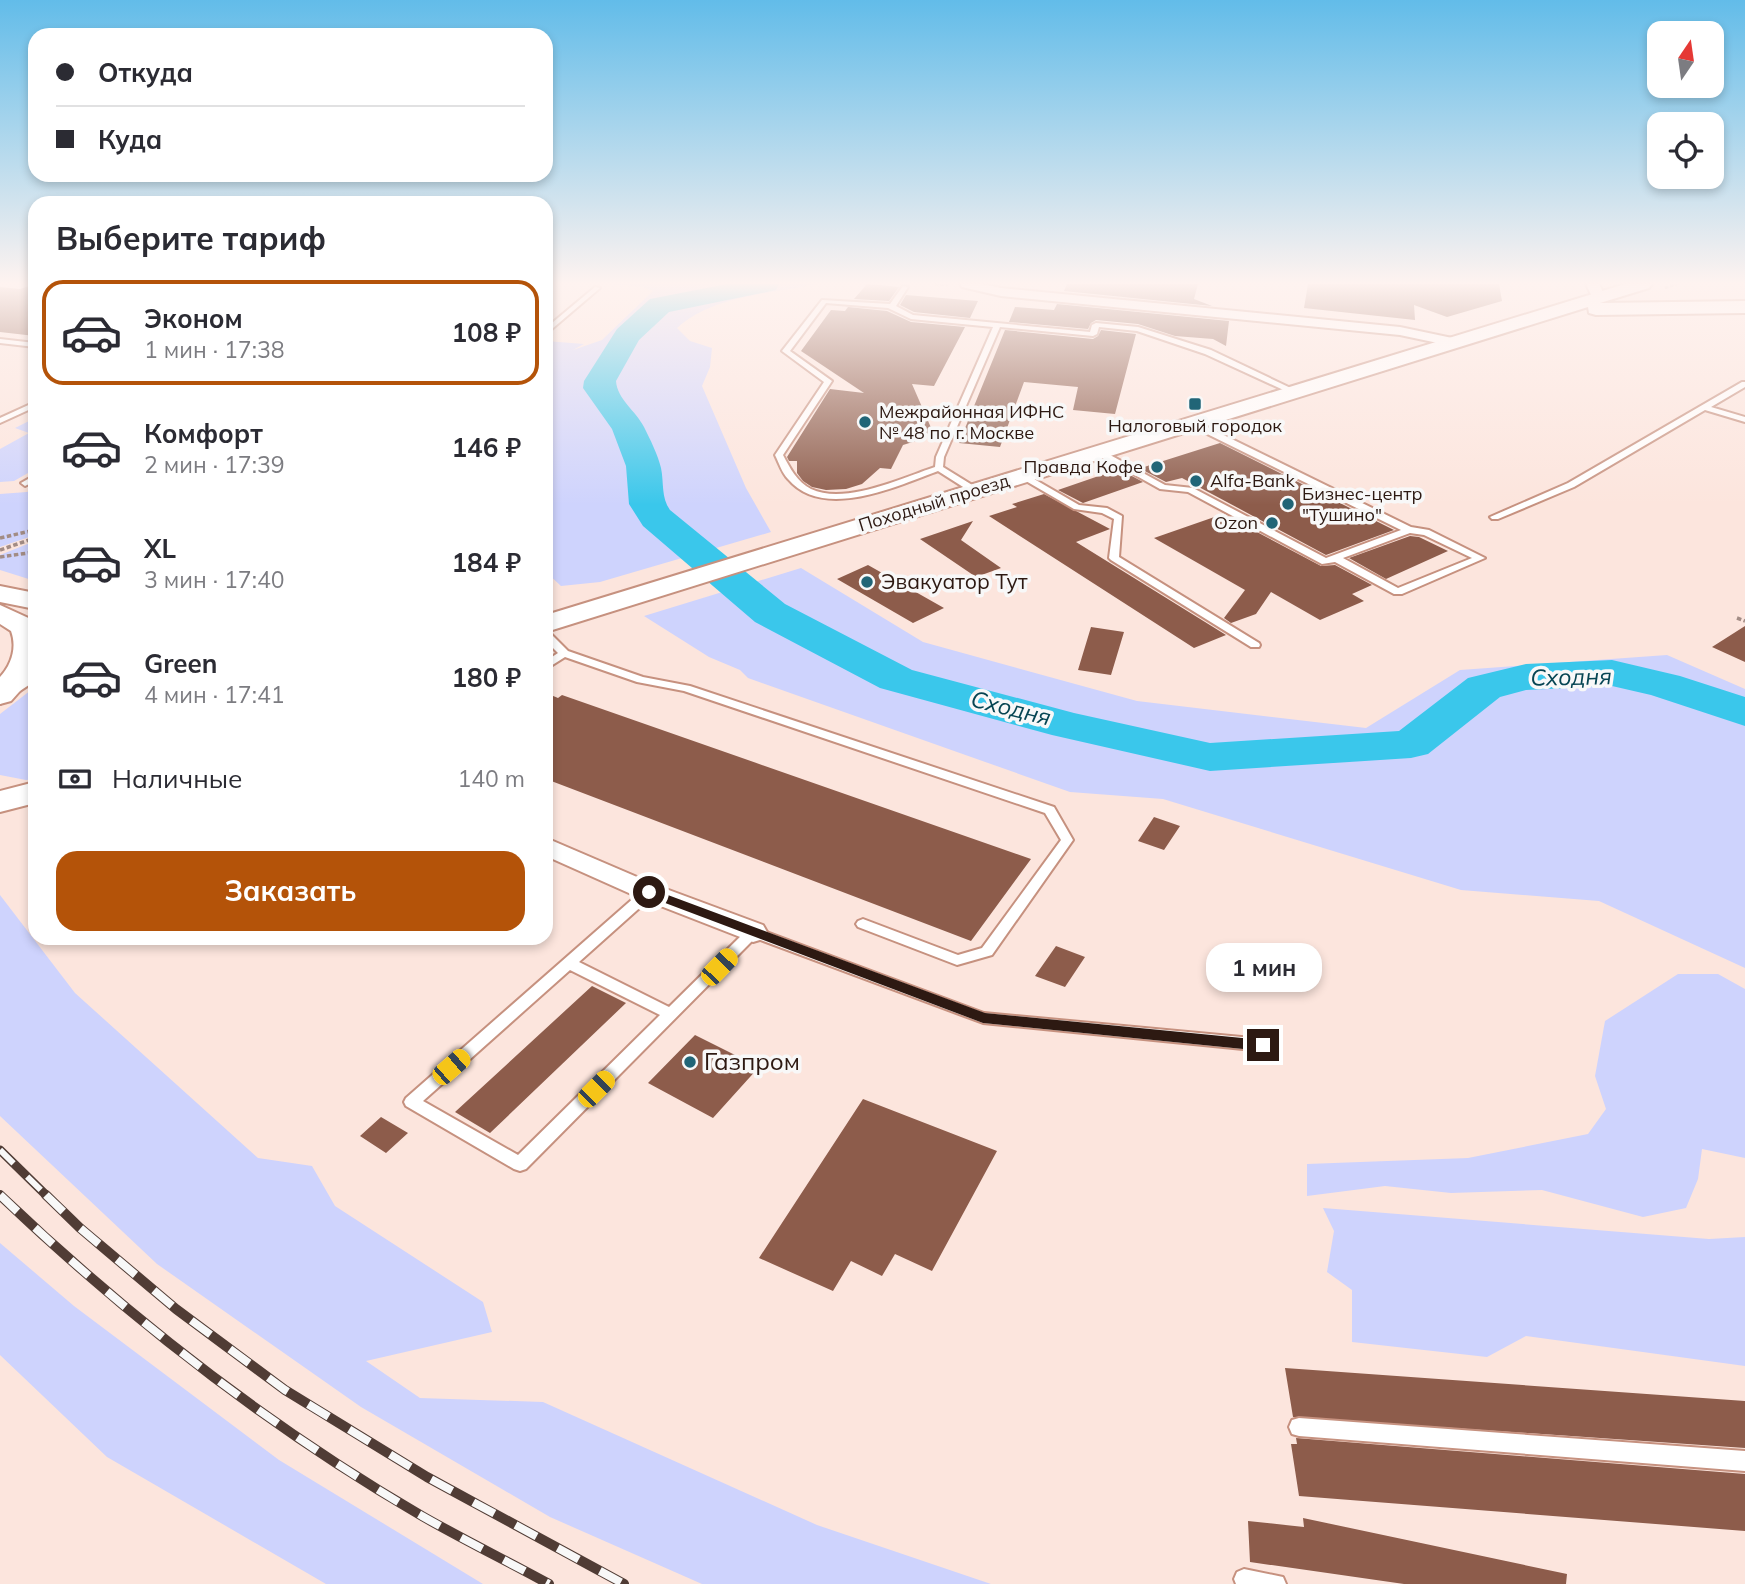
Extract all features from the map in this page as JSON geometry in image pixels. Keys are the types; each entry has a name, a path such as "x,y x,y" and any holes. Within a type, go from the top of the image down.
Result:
{"main road":[{"name":"Походный проезд","path":"553,622 1400,358"},
{"path":"16,607 28,638"},
{"path":"0,695 28,670"},
{"path":"0,790 28,791"},
{"path":"0,802 28,793"}],"street":[{"path":"553,849 649,892 753,932"}],"lane":[{"path":"796,358 828,381 779,455 782,464 800,488 820,496 839,498 861,494 939,468"},
{"path":"939,468 940,457 983,358"},
{"path":"1221,358 1293,391"},
{"path":"1495,517 1572,485 1745,384"},
{"path":"0,421 28,407"},
{"path":"1706,408 1745,421"},
{"path":"1192,423 1409,530 1426,532 1480,558 1398,592 1335,558"},
{"path":"1098,452 1163,487 1190,490 1325,562 1409,530"},
{"path":"939,468 974,490"},
{"path":"1022,475 1077,507 1104,510 1119,518 1114,558 1255,645"},
{"path":"553,642 564,653 641,680 686,688 1050,810 1067,840 987,952 957,960 863,924"},
{"path":"553,661 564,653"},
{"path":"0,701 28,670"},
{"path":"649,892 412,1102 520,1164 753,932 983,1018 1263,1045"},
{"path":"568,963 671,1014"},
{"path":"1299,1427 1745,1461"},
{"path":"1244,1579 1276,1584"}],"path":[{"path":"0,538 28,532"},
{"path":"0,550 28,540"},
{"path":"0,557 28,553"},
{"path":"1737,618 1745,621"}],"shaded area":[{"path":"553,358 711,358 702,386 746,488 771,532 600,582 561,586 553,579"},
{"path":"28,422 28,433 15,428"},
{"path":"28,434 28,473 14,481 0,482 0,449"},
{"path":"27,492 28,537 0,547 0,494"},
{"path":"28,544 28,579 0,570 0,555"},
{"path":"801,568 923,642 1137,701 1366,728 1460,670 1667,655 1745,689 1745,968 1599,901 1461,890 1163,799 1070,792 748,678 740,670 709,657 644,616"},
{"path":"28,692 28,780 0,775 0,714"},
{"path":"0,895 28,932 28,945 38,945 75,993 258,1158 312,1166 335,1206 483,1302 492,1332 366,1361 420,1398 543,1402 817,1525 991,1584 702,1584 550,1517 361,1407 157,1264 0,1116"},
{"path":"1678,974 1718,974 1745,989 1745,1158 1702,1149 1698,1179 1686,1208 1643,1217 1542,1190 1451,1193 1385,1186 1307,1196 1307,1164 1468,1158 1588,1134 1606,1109 1595,1076 1605,1021"},
{"path":"1323,1208 1709,1239 1745,1237 1745,1366 1526,1336 1487,1357 1352,1342 1352,1290 1327,1272 1334,1231"},
{"path":"0,1243 74,1306 279,1460 483,1584 326,1584 107,1457 0,1355"}],"building":[{"path":"811,358 949,358 934,386 912,384 932,430 919,440 903,445 891,469 880,468 862,484 846,489 826,490 812,487 797,473 797,461 789,461 787,457 830,389 864,393"},
{"path":"994,358 1130,358 1115,414 1073,410 1078,387 1024,382 1000,447 959,443"},
{"name":"Бизнес-центр \"Тушино\"","path":"1220,443 1394,530 1326,555 1182,478 1166,482 1133,465 1139,462 1141,468"},
{"path":"1119,469 1143,482 1083,503 1058,490"},
{"path":"1044,494 1110,529 1076,542 1226,635 1194,648 989,516 1017,507 1012,504"},
{"path":"1223,514 1321,566 1335,565 1372,585 1352,594 1364,601 1320,620 1271,592 1256,614 1231,623 1224,618 1245,590 1154,538"},
{"path":"973,521 961,540 1001,568 976,577 920,539"},
{"path":"1410,536 1419,537 1448,551 1386,579 1349,558"},
{"path":"868,565 944,608 913,623 837,579"},
{"path":"1745,626 1745,662 1712,647"},
{"path":"1091,627 1124,632 1111,675 1078,670"},
{"path":"562,695 1031,859 971,941 553,782 553,696 558,698"},
{"path":"1154,817 1180,826 1164,850 1138,841"},
{"path":"1056,946 1085,957 1065,987 1035,976"},
{"path":"592,986 626,1003 490,1133 455,1112"},
{"path":"695,1035 759,1067 713,1118 648,1083"},
{"path":"863,1099 997,1151 932,1271 895,1254 882,1276 851,1261 833,1291 759,1258"},
{"path":"381,1117 408,1133 386,1153 360,1136"},
{"path":"1285,1368 1745,1401 1745,1448 1293,1417"},
{"path":"1296,1438 1745,1474 1745,1531 1299,1496 1291,1444 1297,1444"},
{"path":"1303,1518 1567,1574 1566,1584 1404,1584 1250,1562 1248,1521 1304,1527"}],"waterway":[{"name":"Сходня","path":"614,358 600,381 599,388 605,393 613,411 627,426 643,466 647,504 656,518 770,613 896,679 1068,725 1210,757 1411,744 1484,687 1526,677 1612,673 1664,685 1745,712"}],"railway":[{"path":"0,1150 48,1197"},
{"path":"0,1195 149,1327 255,1407 365,1482 422,1516 549,1584"},
{"path":"46,1195 80,1228 176,1309 285,1390 427,1477 624,1584"}],"place":[{"name":"Налоговый городок","path":"1195,404"},
{"name":"Межрайонная ИФНС № 48 по г. Москве","path":"865,422"},
{"name":"Правда Кофе","path":"1157,467"},
{"name":"Alfa-Bank","path":"1196,481"},
{"name":"Бизнес-центр \"Тушино\"","path":"1288,504"},
{"name":"Ozon","path":"1272,523"},
{"name":"Эвакуатор Тут","path":"867,582"},
{"name":"Газпром","path":"690,1062"}],"route":[{"path":"649,892 983,1018 1263,1045"}]}
